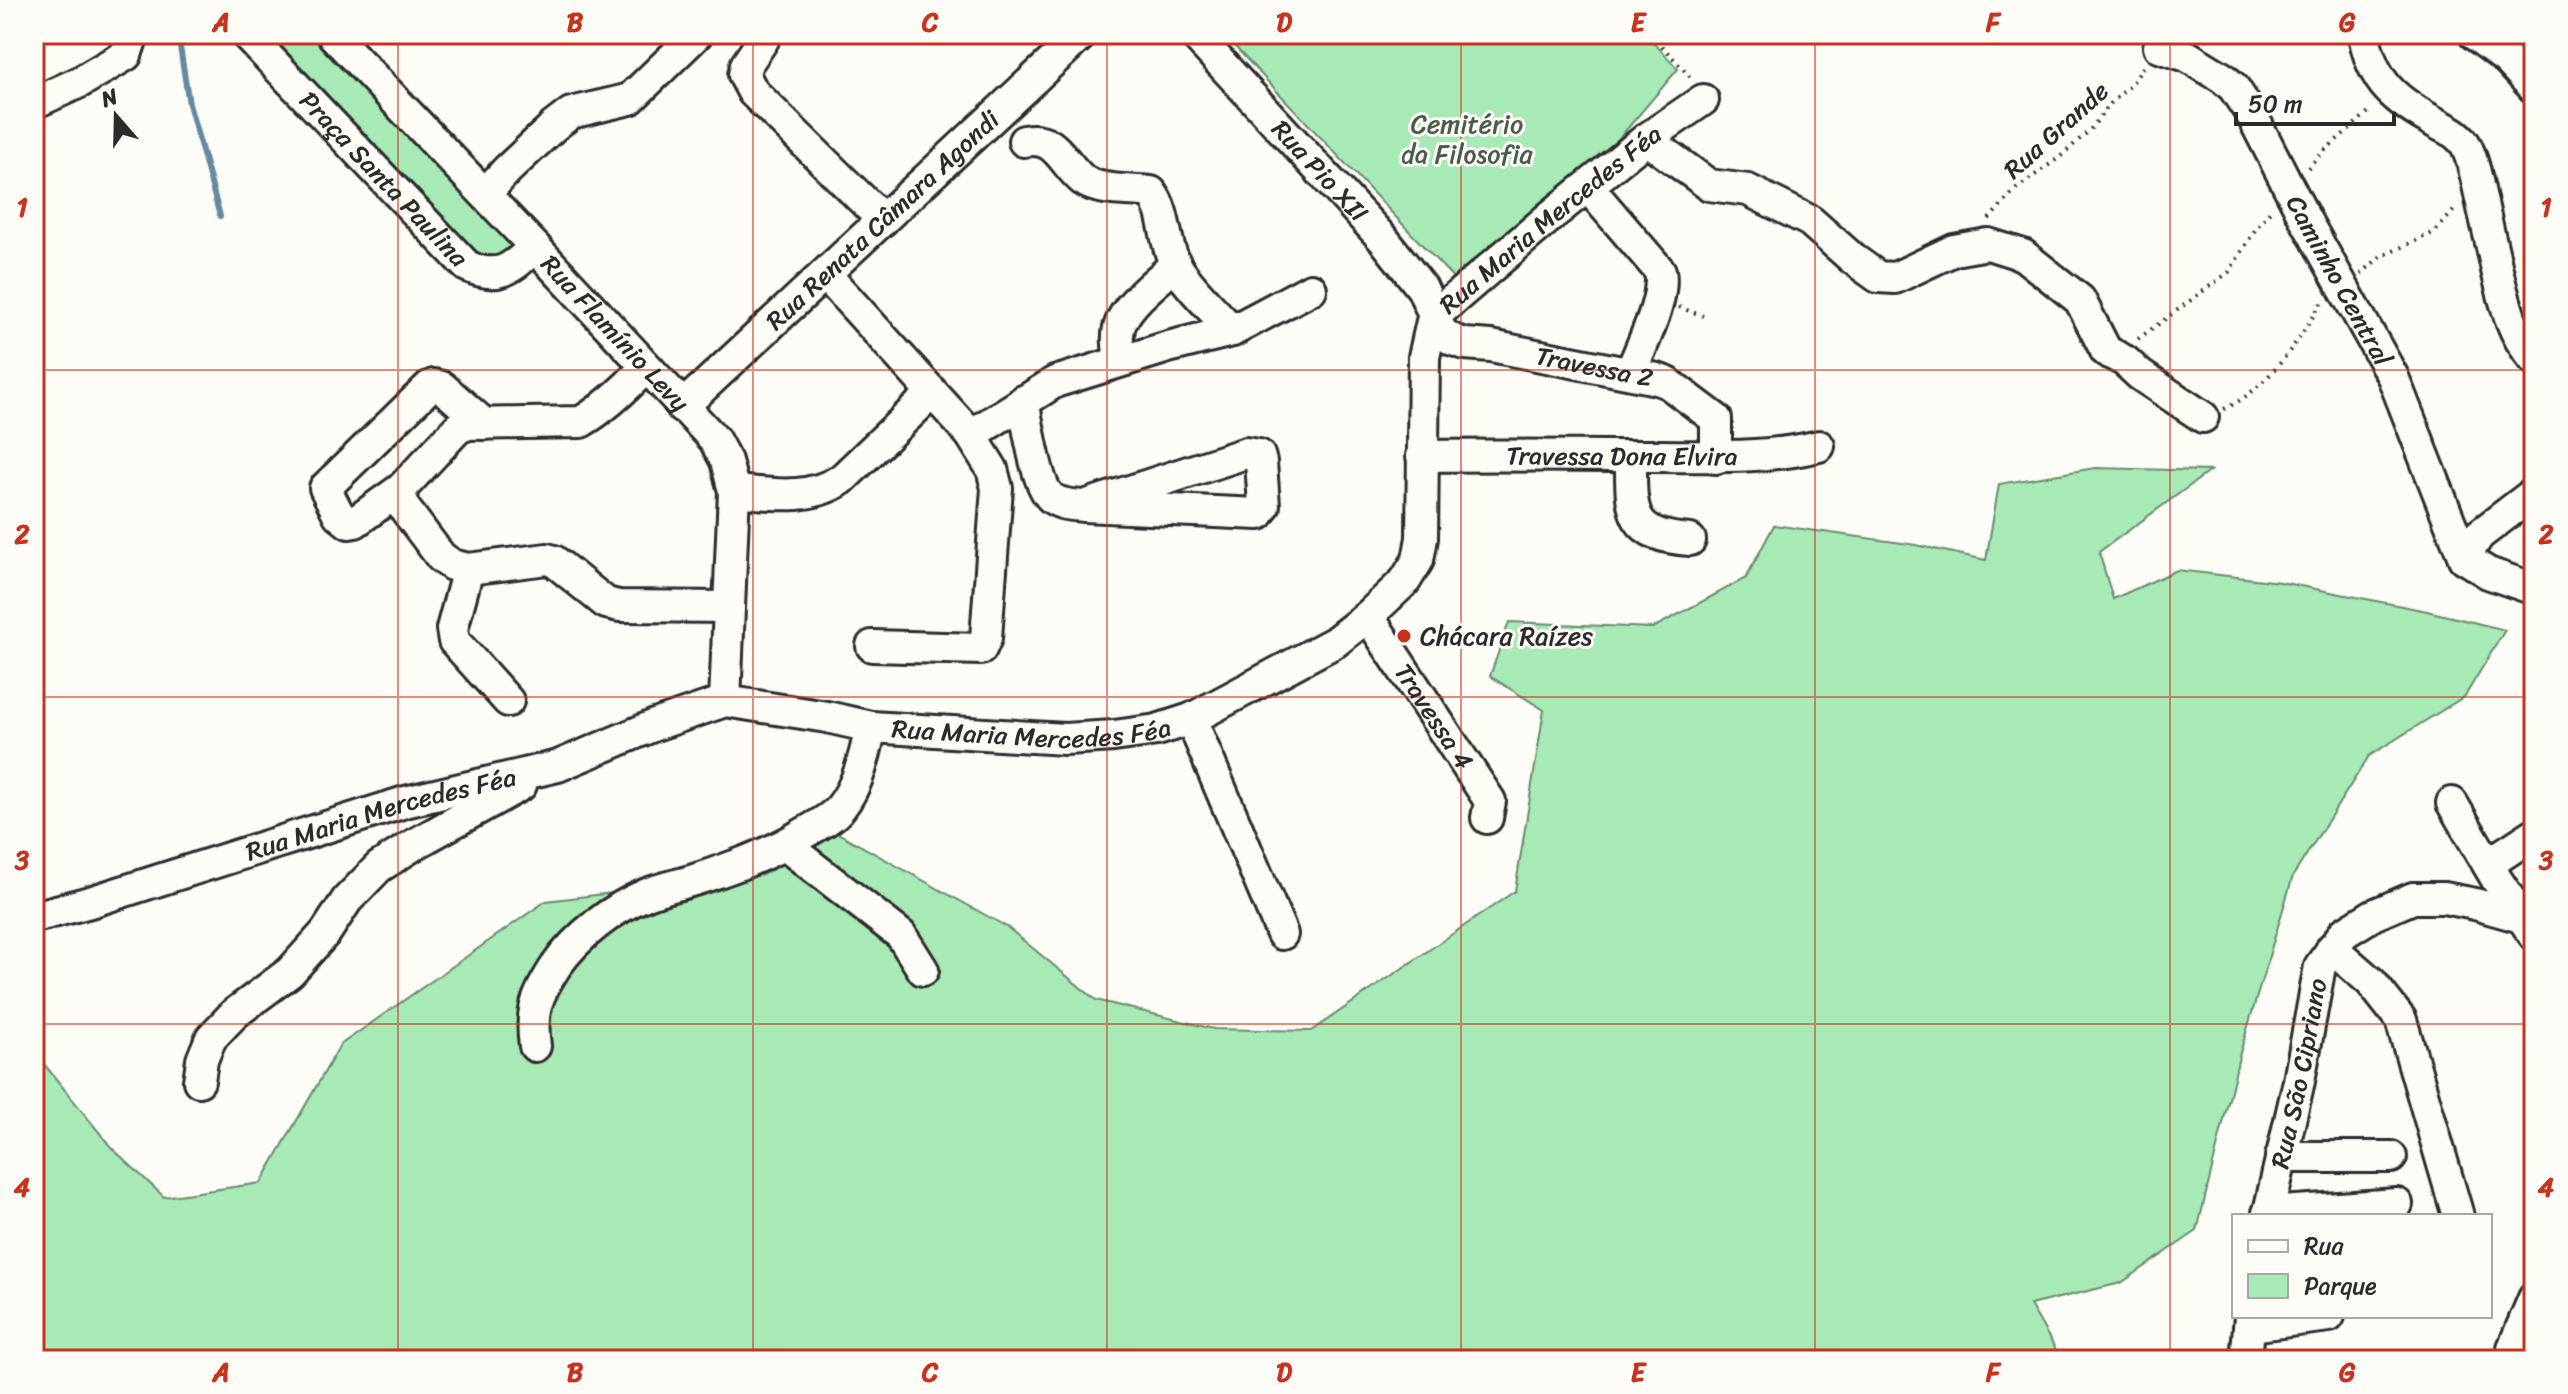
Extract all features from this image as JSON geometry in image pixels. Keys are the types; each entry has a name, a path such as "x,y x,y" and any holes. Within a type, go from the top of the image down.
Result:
{"street":[{"path":"34,103 80,82 126,55 133,34"},
{"name":"Praça Santa Paulina","path":"246,34 467,266 482,274 499,273 509,269 535,247"},
{"path":"485,194 562,119 571,113 630,99 697,34"},
{"name":"Rua Renata Câmara Agondi","path":"682,407 1082,34"},
{"name":"Rua Pio XII","path":"1194,34 1385,241 1422,288 1433,317"},
{"path":"2364,34 2371,58 2390,93 2409,108 2454,133 2465,145 2506,308 2515,332 2534,359"},
{"path":"2474,34 2508,60 2534,88"},
{"path":"763,36 746,65 744,75 753,92 883,220"},
{"name":"Rua Flamínio Levy","path":"347,39 485,194 714,439 726,461 734,491 725,701"},
{"name":"Caminho Central","path":"2159,47 2187,56 2234,88 2268,144 2305,219 2393,377 2464,558"},
{"name":"Rua Maria Mercedes Féa","path":"34,917 405,802 558,766 655,725 725,701 871,727 1065,739 1157,730 1191,719 1335,642 1405,581 1418,560 1422,538 1424,357 1433,317 1646,139 1703,100"},
{"path":"1024,141 1037,138 1048,144 1082,179 1099,189 1127,188 1151,192 1161,204 1166,240 1175,265 1232,331"},
{"path":"1646,139 1709,185 1748,190 1810,221 1878,277 1895,278 1959,249 1988,244 2023,255 2080,300 2106,351 2125,361 2140,375 2203,417"},
{"path":"1588,187 1660,271 1658,298 1631,372"},
{"path":"1120,361 1117,333 1122,318 1175,265"},
{"path":"825,274 971,435 992,469 997,488 986,638 981,649 872,646"},
{"path":"971,435 1055,382 1232,331 1311,289"},
{"name":"Travessa 2","path":"1433,317 1442,333 1465,344 1631,372 1668,383 1716,419 1716,458"},
{"path":"484,424 442,387 429,387 325,488 339,515 349,523 355,522 401,489 458,428 468,424 484,424 581,422 617,396 645,368"},
{"path":"734,491 785,495 813,493 829,488 932,393"},
{"path":"1023,401 1041,483 1049,497 1065,504 1084,506 1259,514 1264,506 1261,462 1259,455 1246,453 1084,506"},
{"name":"Travessa Dona Elvira","path":"1422,456 1716,458 1768,455 1819,446"},
{"path":"1631,457 1631,505 1646,529 1667,538 1690,540"},
{"path":"401,489 402,505 441,557 452,565 468,569 547,559 554,561 606,603 619,606 729,607"},
{"path":"2534,493 2479,535 2464,558 2488,573 2534,589"},
{"path":"468,569 452,629 454,641 508,701"},
{"name":"Travessa 4","path":"1368,616 1490,801 1487,818"},
{"path":"1191,719 1282,934"},
{"path":"535,1046 532,1028 537,996 560,961 589,931 645,895 757,858 785,845 840,809 863,763 871,727"},
{"path":"199,1081 202,1060 211,1038 234,1014 290,972 326,932 347,900 379,867 558,766"},
{"name":"Rua São Cipriano","path":"2452,803 2528,926"},
{"path":"2488,864 2534,834"},
{"path":"785,845 901,935 923,970"},
{"name":"Rua São Cipriano","path":"2268,1214 2299,1081 2320,966 2344,933 2373,915 2413,898 2444,898 2475,904 2528,926"},
{"path":"2332,948 2371,982 2401,1020 2457,1214"},
{"path":"2281,1157 2391,1157"},
{"path":"2268,1214 2397,1204"},
{"path":"2514,1360 2513,1348 2534,1298"},
{"path":"2246,1360 2250,1321 2297,1318"}],"path":[{"path":"1651,34 1694,82 1703,100"},
{"name":"Rua Grande","path":"1959,249 2016,189 2089,131 2111,103 2131,85 2159,47"},
{"path":"2112,354 2134,342 2229,272 2266,214 2323,152 2390,93"}],"green space":[{"path":"260,34 329,34 506,227 514,259 480,257"},
{"name":"Cemitério da Filosofia","path":"1223,34 1646,34 1678,69 1604,156 1460,285"},
{"path":"2095,468 2210,471 2099,552 2113,599 2177,570 2280,582 2505,630 2465,696 2369,756 2293,876 2240,1053 2197,1231 2121,1283 2030,1305 2062,1360 34,1360 34,1059 40,1059 111,1147 164,1197 261,1183 340,1045 546,901 762,875 834,831 1007,927 1096,1000 1214,1029 1311,1031 1515,891 1544,710 1490,676 1509,622 1653,628 1746,578 1774,525 1916,545 1986,560 1999,484"}],"waterway":[{"path":"178,34 189,104 220,216"}],"place":[{"name":"Chácara Raízes","path":"1404,636"}]}
